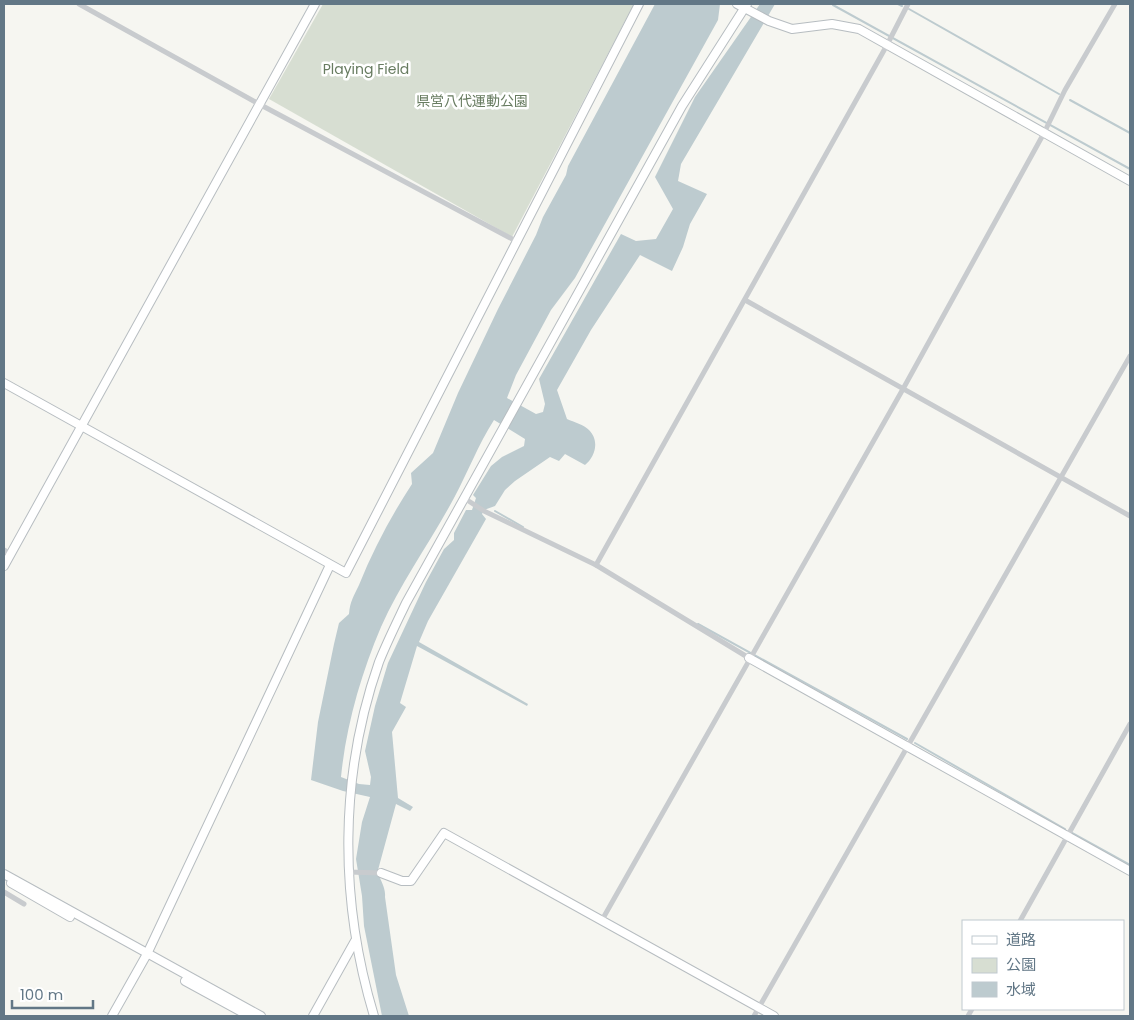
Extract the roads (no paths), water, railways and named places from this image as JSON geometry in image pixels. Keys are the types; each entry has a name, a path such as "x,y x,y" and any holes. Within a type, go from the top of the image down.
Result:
{"street":[{"path":"79,4 259,104 516,241"},
{"path":"4,566 7,552 81,427 315,4"},
{"path":"4,383 346,574 516,241 640,4"},
{"path":"596,565 745,300 872,68 888,45 891,35 908,4"},
{"path":"602,920 750,655 903,389 1115,4"},
{"path":"374,1016 355,941 348,822 352,783 364,714 380,660 406,603 464,498 682,106 743,5 769,21 792,28 832,24 859,29 1130,181"},
{"path":"745,300 1130,516"},
{"path":"754,1016 1130,356"},
{"path":"464,498 472,505 596,565 908,747 1130,871"},
{"path":"112,1016 145,957 330,565"},
{"path":"1021,920 1130,724"},
{"path":"352,872 381,873 402,882 410,882 444,833 774,1016"},
{"path":"4,874 249,1016"},
{"path":"4,880 145,957 261,1016"},
{"path":"4,892 24,904"},
{"path":"313,1016 355,941"}],"water":[{"path":"655,4 720,4 718,20 575,278 551,310 516,375 507,398 536,414 543,412 545,404 539,379 621,234 636,241 656,239 673,209 655,177 695,97 760,4 775,4 681,164 678,181 707,194 690,224 683,247 672,271 640,255 591,330 557,390 567,419 589,430 592,434 595,444 594,453 585,465 565,454 559,461 550,457 515,481 505,490 495,506 484,510 482,514 486,519 428,621 419,642 528,704 527,706 417,646 400,703 406,707 392,732 398,798 413,807 410,811 396,804 378,870 384,890 396,975 409,1016 382,1016 364,926 362,896 356,859 362,822 370,797 343,791 311,780 318,722 334,644 339,623 349,614 352,599 376,546 412,484 411,473 433,453 458,393 536,235 543,217 566,175 568,166","holes":["494,420 525,439 524,446 502,457 491,466 473,495 476,498 472,510 466,510 454,533 454,540 444,549 426,582 388,663 375,706 365,751 371,777 370,785 359,784 341,777 343,758 361,682 389,610 454,498"]}],"waterway":[{"path":"898,4 902,6"},
{"path":"833,5 1130,169"},
{"path":"909,9 1059,94"},
{"path":"1070,100 1130,133"},
{"path":"495,511 523,527"},
{"path":"698,624 907,739"},
{"path":"915,743 1065,829"},
{"path":"1072,833 1130,865"}],"park label":[{"name":"Playing Field","path":"366,69"},
{"name":"県営八代運動公園","path":"472,101"}]}
